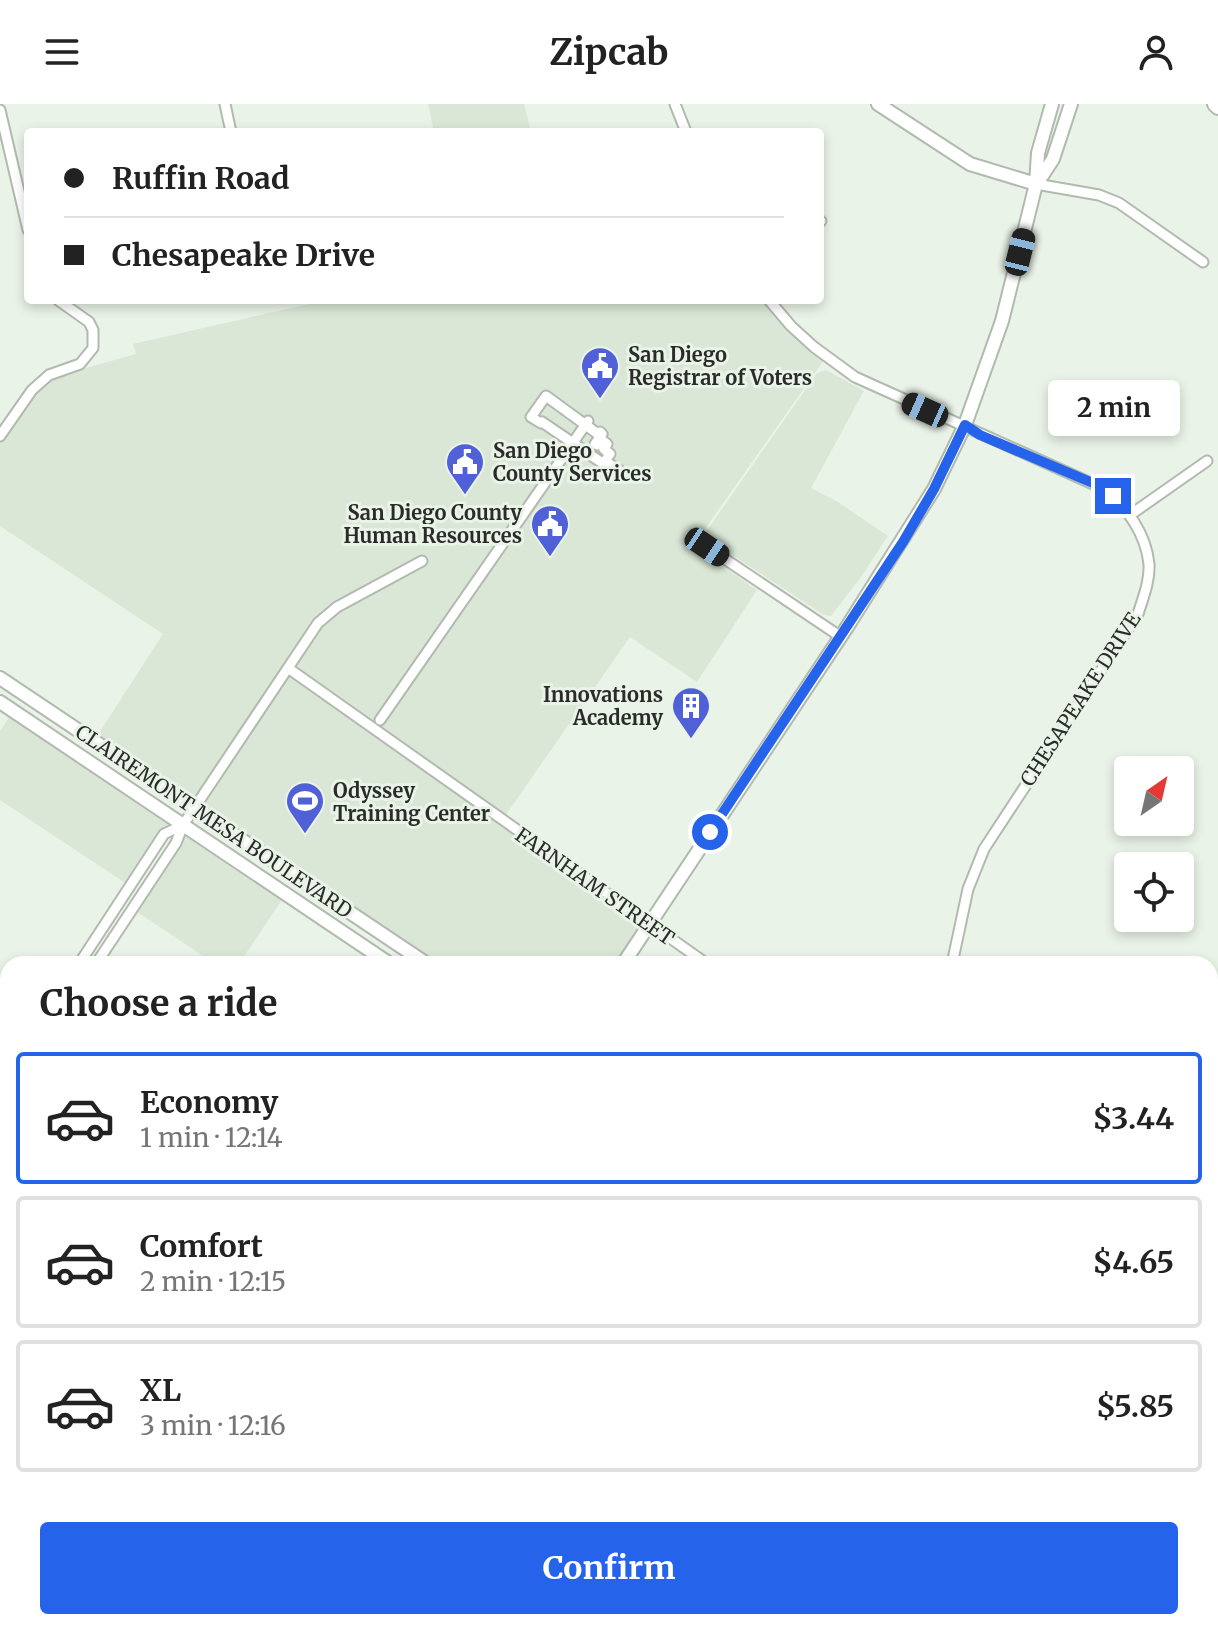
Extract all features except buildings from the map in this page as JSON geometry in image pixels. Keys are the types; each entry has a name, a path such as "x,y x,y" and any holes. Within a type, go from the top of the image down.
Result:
{"main road":[{"path":"878,104 970,164 1036,184"},
{"path":"628,956 841,637 934,489 965,425 1002,321 1036,184 1038,153 1052,104"},
{"path":"1036,184 1053,159 1071,104"},
{"name":"CLAIREMONT MESA BOULEVARD","path":"0,678 415,956"},
{"name":"CLAIREMONT MESA BOULEVARD","path":"0,702 378,956"}],"street":[{"path":"225,104 230,128"},
{"path":"675,104 684,128"},
{"path":"0,110 24,213"},
{"path":"1036,184 1099,195 1119,203 1203,262"},
{"path":"0,436 32,390 49,375 80,364 89,355 94,340 89,322 64,304"},
{"name":"CHESAPEAKE DRIVE","path":"772,304 814,347 855,377 1095,484 1113,496 1130,515 1149,564 1138,614 984,849 968,889 952,956"},
{"path":"546,396 586,423 602,434 595,444 602,440 607,444 604,449 610,454 605,461 617,473 531,417 546,396"},
{"path":"380,720 586,423"},
{"path":"1130,515 1207,461"},
{"path":"704,545 841,637"},
{"path":"101,956 176,843 183,825 318,623 422,561"},
{"name":"FARNHAM STREET","path":"288,668 695,956"},
{"path":"84,956 164,834 183,825"}],"shaded area":[{"path":"428,104 524,104 530,128 433,128"},
{"path":"308,304 766,304 824,360 693,546 757,590 697,682 630,637 505,816 645,922 622,956 419,956 95,739 163,634 0,526 0,430 32,383 136,354 133,344"},
{"path":"826,370 864,391 811,488 838,502 888,536 831,616 824,615 703,536 817,373"},
{"path":"12,713 177,824 133,888 0,800 0,731"},
{"path":"186,830 285,895 244,956 203,956 134,910"}],"place":[{"name":"San Diego Registrar of Voters","path":"600,400"},
{"name":"San Diego County Services","path":"465,496"},
{"name":"San Diego County Human Resources","path":"550,558"},
{"name":"Innovations Academy","path":"691,740"},
{"name":"Odyssey Training Center","path":"305,835"}],"route":[{"path":"710,832 903,542 934,489 965,425 980,435 1095,484 1113,496"}]}
